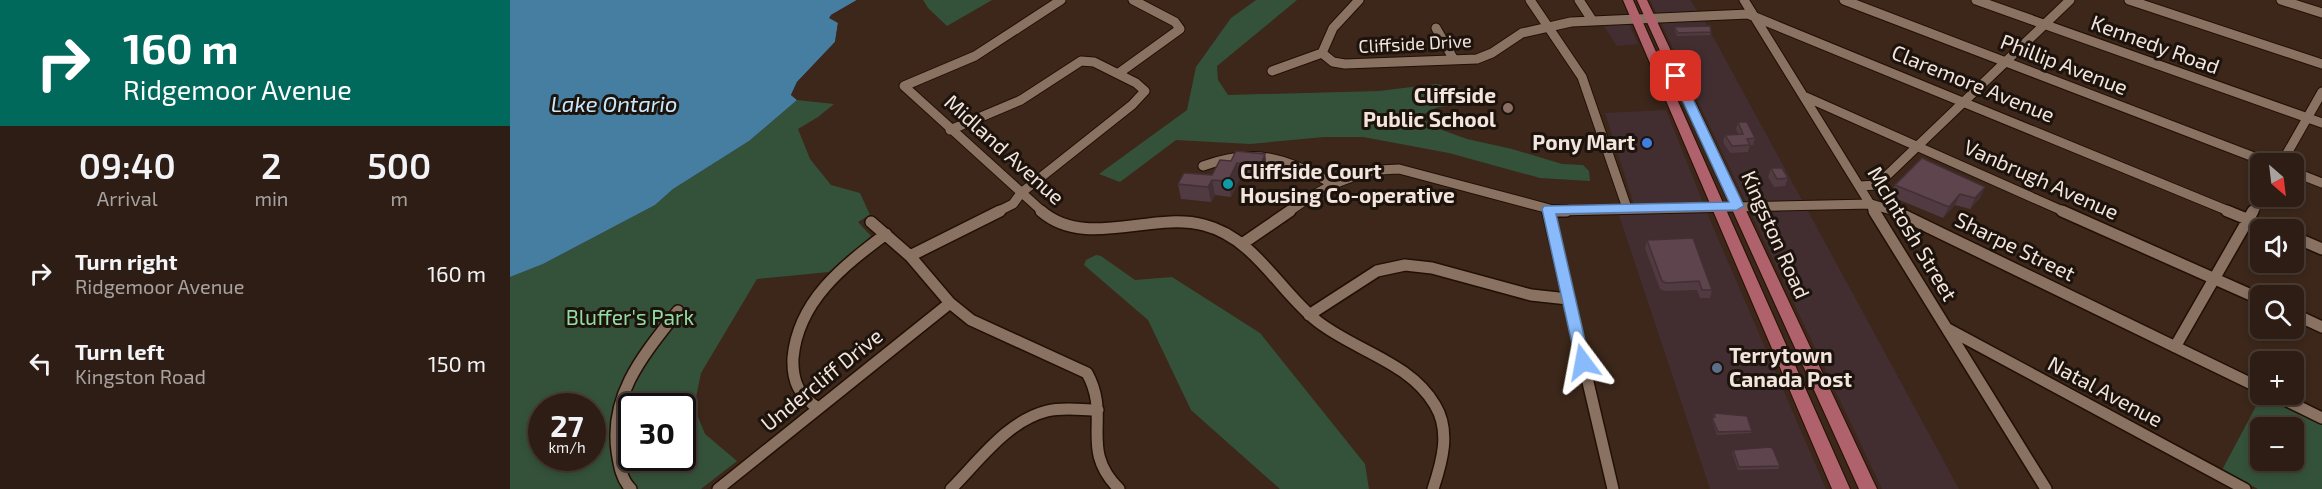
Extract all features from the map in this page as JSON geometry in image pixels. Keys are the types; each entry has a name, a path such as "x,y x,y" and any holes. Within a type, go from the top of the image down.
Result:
{"main road":[{"name":"Kingston Road","path":"1628,0 1841,489"},
{"name":"Kingston Road","path":"1642,0 1868,489"}],"street":[{"name":"Midland Avenue","path":"1061,0 975,56 904,86 1054,222 1076,229 1100,229 1145,221 1182,220 1218,229 1242,244 1309,315 1330,331 1410,378 1434,403 1442,421 1445,441 1433,489"},
{"path":"1119,73 1180,29 1175,22 1133,0"},
{"name":"Cliffside Drive","path":"1359,0 1333,28 1322,53 1333,62 1345,64 1477,59 1522,33 1547,26 1592,20 1649,17"},
{"path":"1530,0 1582,77 1628,208"},
{"path":"1579,0 1592,20"},
{"name":"McIntosh Street","path":"1744,0 2046,489"},
{"name":"Phillip Avenue","path":"1844,0 2250,156"},
{"name":"Kennedy Road","path":"1976,0 2322,123"},
{"path":"1860,186 1877,185 2070,0"},
{"path":"2128,0 2322,64"},
{"path":"2281,0 2322,13"},
{"name":"Claremore Avenue","path":"1649,17 1736,13 1753,15 2249,219"},
{"path":"1436,28 1454,60"},
{"path":"1272,71 1322,53"},
{"path":"910,256 1012,204 1021,193 1132,105 1145,91 1142,86 1119,73 1094,62 1081,61 1021,100 950,130"},
{"path":"2287,153 2322,92"},
{"name":"Vanbrugh Avenue","path":"1806,97 2250,295"},
{"path":"1203,166 1224,158 1262,155 1298,164 1333,184"},
{"name":"Sharpe Street","path":"1242,244 1333,184 1354,174 1390,168 1548,209 1567,211 1871,204 1889,208 2250,383"},
{"path":"2304,176 2322,183"},
{"path":"2175,346 2256,207"},
{"path":"1548,209 1613,489"},
{"path":"871,222 910,256 950,303 971,320 1087,373 1094,383 1098,410 1097,456 1101,467 1119,489"},
{"path":"818,408 802,399 793,373 792,356 802,322 823,288 857,255 886,234"},
{"path":"2304,241 2322,249"},
{"path":"1309,315 1377,271 1405,265 1432,268 1531,295 1568,299"},
{"name":"Undercliff Drive","path":"718,489 950,303"},
{"path":"631,489 627,486 622,473 614,441 616,408 632,373 678,311"},
{"path":"2304,319 2322,327"},
{"name":"Natal Avenue","path":"1948,329 2245,489"},
{"path":"2295,405 2322,418"},
{"path":"951,489 1017,426 1032,416 1061,409 1098,410"}],"shaded area":[{"path":"1650,0 1690,0 1704,20 1959,489 1882,489"},
{"path":"1628,22 1638,44 1617,46 1602,23"},
{"path":"1666,110 1710,220 1826,489 1710,489 1617,209 1635,208 1605,113"}],"green space":[{"path":"923,0 992,0 947,26"},
{"path":"1256,0 1297,0 1217,66 1218,80 1228,95 1379,91 1436,84 1489,94 1458,105 1438,107 1424,114 1424,119 1431,126 1467,139 1562,164 1583,165 1589,171 1590,181 1540,178 1449,153 1363,137 1324,137 1250,144 1176,140 1120,182 1099,174 1187,110 1196,67 1231,18"},
{"name":"Bluffer's Park","path":"797,100 834,104 798,129 810,159 831,185 860,193 870,215 858,222 871,236 829,272 757,279 701,373 696,397 696,393 618,393 618,471 696,471 696,412 705,434 737,461 701,489 510,489 510,277 543,264 655,205 673,189 749,141"},
{"path":"1096,255 1101,256 1135,280 1172,277 1260,333 1365,464 1369,489 1280,489 1191,410 1148,320 1084,265 1086,260"},
{"path":"2257,405 2282,405 2322,425 2322,489 2258,489 2222,470 2250,418 2250,471 2304,471 2304,417 2250,417"}],"water":[{"name":"Lake Ontario","path":"510,0 857,0 831,15 838,23 835,42 797,82 791,95 797,100 749,141 673,189 655,205 543,264 510,277"}],"pier":[{"path":"860,0 833,17 841,22 837,43 802,79 795,94 799,98 797,100 791,95 797,82 835,42 838,23 829,18"}],"building":[{"path":"1710,26 1711,32 1678,33 1674,27"},
{"path":"1738,122 1747,122 1755,138 1747,139 1750,145 1732,146 1725,135 1743,134"},
{"path":"1236,151 1265,154 1261,164 1237,163 1228,181 1212,180 1208,187 1178,184 1184,173 1212,175 1220,160 1231,161"},
{"path":"1922,158 1985,187 1975,198 1960,194 1949,207 1895,185"},
{"path":"1771,168 1782,168 1788,178 1777,179"},
{"path":"1693,238 1712,290 1702,290 1699,281 1666,283 1662,281 1647,240"},
{"path":"1714,413 1747,416 1752,431 1718,432 1712,418 1715,417"},
{"path":"1770,447 1780,466 1739,467 1733,450"}],"place":[{"name":"Cliffside Public School","path":"1508,108"},
{"name":"Pony Mart","path":"1647,143"},
{"name":"Cliffside Court Housing Co-operative","path":"1228,184"},
{"name":"Terrytown Canada Post","path":"1717,368"}],"route":[{"path":"1583,362 1548,209 1567,211 1737,206 1676,76"}]}
